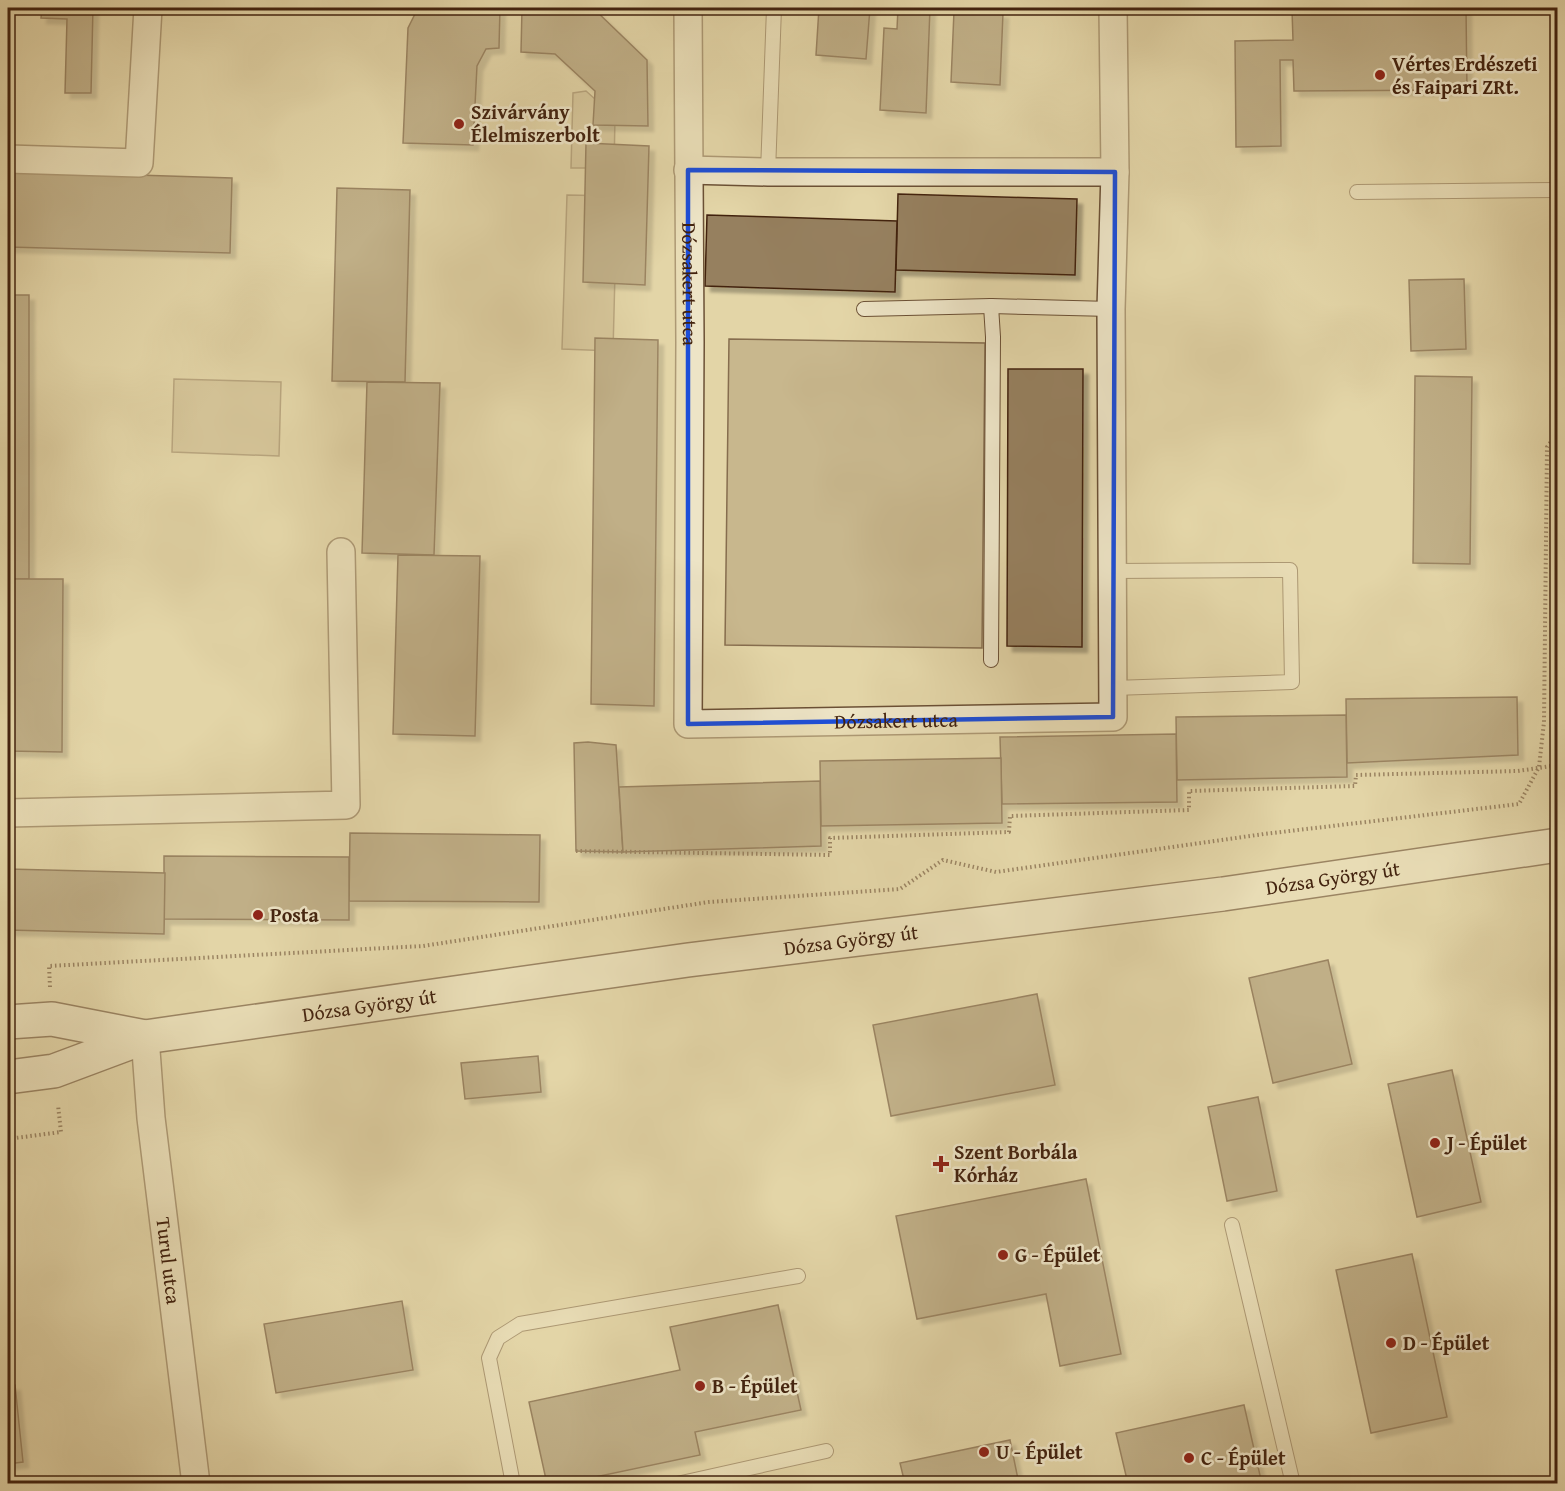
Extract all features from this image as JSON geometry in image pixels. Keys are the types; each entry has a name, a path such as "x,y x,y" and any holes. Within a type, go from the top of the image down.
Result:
{"street":[{"path":"8,159 139,163 148,8"},
{"name":"Dózsakert utca","path":"688,8 690,354 688,724 1113,717 1111,309 1114,172 1113,8"},
{"path":"688,170 1114,172"},
{"path":"8,813 346,805 340,552"},
{"name":"Dózsa György út","path":"8,1077 54,1071 145,1037 688,960 1223,894 1557,845"},
{"name":"Dózsa György út","path":"8,1022 52,1019 145,1037"},
{"name":"Turul utca","path":"145,1037 151,1118 196,1484"}],"lane":[{"path":"768,172 774,8"},
{"path":"1357,192 1557,190"},
{"path":"864,309 990,306 1111,309"},
{"path":"990,306 993,337 991,660"},
{"path":"1113,571 1290,570 1293,682 1113,688"},
{"path":"1232,1225 1293,1484"},
{"path":"513,1484 489,1358 498,1338 520,1324 798,1276"},
{"path":"677,1484 826,1451"}],"path":[{"path":"49,966 423,946 709,902 900,889 943,860 996,872 1264,834 1519,804 1539,767 1544,722 1546,447 1557,432"},
{"path":"576,851 830,855 830,837 1009,832 1010,816 1189,810 1189,791 1355,786 1356,775 1518,771 1557,765"}],"highlighted area":[{"path":"688,170 1115,172 1113,717 688,724"}],"shaded area":[{"path":"586,91 615,117 614,168 571,168 573,93"},
{"path":"567,195 617,196 613,351 562,349"},
{"path":"729,339 985,343 982,648 725,645"},
{"path":"174,379 281,382 279,456 172,452"}],"building":[{"path":"42,8 93,8 91,93 65,93 67,19 41,18"},
{"path":"418,8 500,8 499,48 486,49 477,66 473,145 403,143 408,28"},
{"path":"522,8 593,8 647,60 648,126 593,125 595,91 555,54 521,52"},
{"path":"819,8 870,8 866,59 816,55"},
{"path":"898,8 930,8 926,113 880,110 884,28 897,29"},
{"name":"Vértes Erdészeti és Faipari ZRt.","path":"1466,8 1467,90 1294,91 1293,60 1280,60 1281,146 1236,147 1235,41 1293,40 1292,10"},
{"path":"954,11 1003,13 1000,85 951,82"},
{"path":"586,143 649,146 645,285 583,282"},
{"path":"8,171 232,178 230,253 8,247"},
{"path":"337,188 410,190 405,382 332,381"},
{"path":"898,194 1077,199 1075,275 896,270"},
{"path":"707,215 897,221 895,292 705,286"},
{"path":"1464,279 1466,349 1411,351 1409,280"},
{"path":"8,295 29,295 29,579 8,579"},
{"path":"595,338 658,340 654,706 591,704"},
{"path":"1008,369 1083,369 1082,647 1007,646"},
{"path":"1415,376 1472,377 1470,564 1413,563"},
{"path":"367,382 440,383 434,555 362,553"},
{"path":"398,555 480,556 475,736 393,734"},
{"path":"8,579 63,579 62,752 8,751"},
{"path":"1517,697 1518,755 1347,763 1346,699"},
{"path":"1346,715 1347,777 1177,780 1176,717"},
{"path":"1176,734 1177,802 1002,804 1000,737"},
{"path":"574,743 616,745 623,852 576,851"},
{"path":"1001,758 1002,823 821,826 820,761"},
{"path":"820,781 821,846 623,852 619,787"},
{"path":"350,833 540,835 539,902 349,901"},
{"path":"164,856 349,857 349,920 164,919"},
{"path":"8,869 165,873 164,934 8,930"},
{"path":"1328,960 1352,1064 1273,1083 1249,978"},
{"path":"1037,994 1055,1085 891,1116 873,1025"},
{"path":"538,1056 541,1092 465,1099 461,1063"},
{"name":"J - Épület","path":"1452,1070 1481,1202 1417,1217 1388,1084"},
{"path":"1258,1097 1277,1191 1227,1201 1208,1107"},
{"name":"G - Épület","path":"1086,1179 1121,1354 1060,1366 1046,1294 917,1319 896,1216"},
{"name":"D - Épület","path":"1412,1254 1447,1417 1371,1433 1336,1270"},
{"path":"402,1301 413,1370 276,1393 264,1324"},
{"name":"B - Épület","path":"778,1305 801,1410 695,1432 700,1455 562,1484 547,1484 529,1402 680,1370 670,1327"},
{"path":"15,1385 23,1462 8,1464 8,1386"},
{"name":"C - Épület","path":"1244,1405 1262,1484 1128,1484 1116,1433"},
{"name":"U - Épület","path":"1010,1440 1019,1484 905,1484 900,1463"}],"place":[{"name":"Vértes Erdészeti és Faipari ZRt.","path":"1380,75"},
{"name":"Szivárvány Élelmiszerbolt","path":"459,124"},
{"name":"Posta","path":"258,915"},
{"name":"J - Épület","path":"1435,1143"},
{"name":"Szent Borbála Kórház","path":"941,1164"},
{"name":"G - Épület","path":"1003,1255"},
{"name":"D - Épület","path":"1391,1343"},
{"name":"B - Épület","path":"700,1386"},
{"name":"U - Épület","path":"984,1452"},
{"name":"C - Épület","path":"1189,1458"}]}
